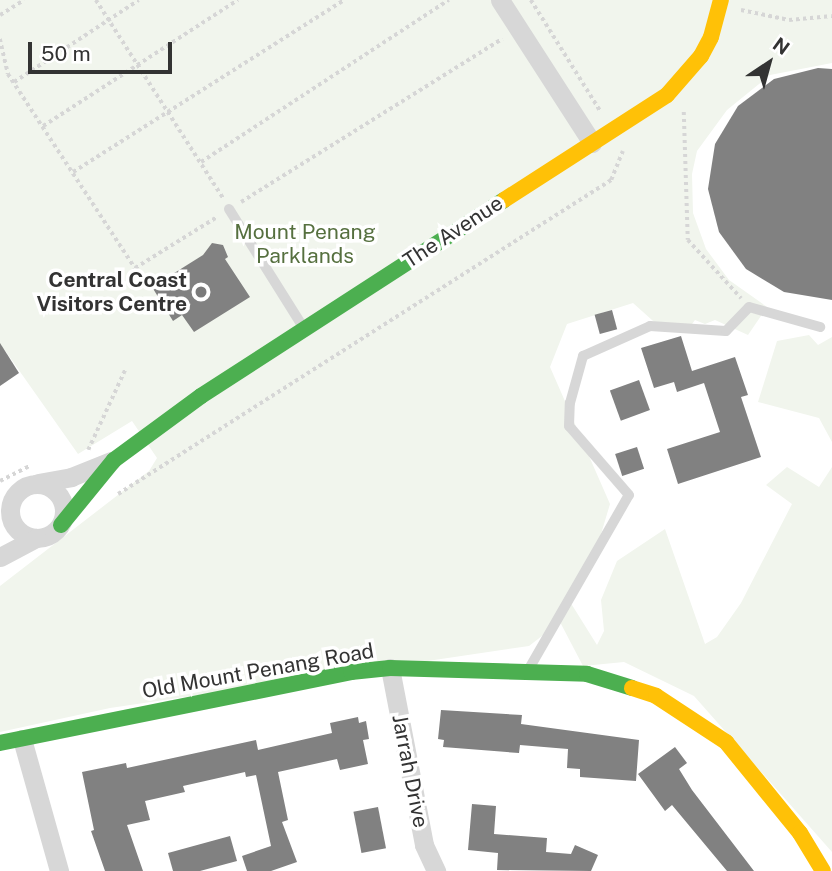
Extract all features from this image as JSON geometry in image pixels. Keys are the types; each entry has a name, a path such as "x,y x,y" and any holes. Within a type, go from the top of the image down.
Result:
{"street":[{"path":"500,0 592,143"},
{"name":"The Avenue","path":"61,525 114,460 201,396 667,95 685,78 711,37 721,3"},
{"name":"The Avenue","path":"38,483 71,477 114,460"},
{"path":"38,483 48,485 61,498 64,513 61,525 47,537 36,538 20,533 5,512 22,488 38,483"},
{"path":"0,557 36,538"},
{"name":"Old Mount Penang Road","path":"0,743 338,674 390,668 528,670 587,674 656,696 726,742 800,833 823,871"},
{"name":"Jarrah Drive","path":"390,668 424,845 436,871"},
{"path":"22,739 59,871"}],"lane":[{"path":"229,209 303,328"},
{"path":"528,670 629,495 569,426 570,403 583,356 650,326 726,331 749,307 820,327"}],"path":[{"path":"0,15 24,0"},
{"path":"96,0 229,209"},
{"path":"14,82 139,0"},
{"path":"43,126 238,0"},
{"path":"73,172 344,0"},
{"path":"201,162 449,0"},
{"path":"721,3 789,20 832,16"},
{"path":"0,39 8,74 135,268 517,26"},
{"path":"685,78 683,149 688,240 749,307"},
{"path":"85,455 125,370"}],"green space":[{"name":"Mount Penang Parklands","path":"0,0 832,0 832,63 770,75 727,110 697,151 692,174 693,213 706,249 729,280 767,307 748,335 715,320 705,324 695,320 689,328 662,329 633,303 567,324 550,367 610,504 592,564 567,597 597,645 604,631 601,600 617,561 665,529 705,644 717,637 741,603 792,504 766,485 787,467 819,487 832,467 832,852 694,696 624,662 583,666 560,622 529,646 110,708 0,732 0,586 149,471 157,458 132,421 78,454 4,349 0,351"},
{"path":"809,335 818,345 832,337 832,442 819,418 758,402 777,341"}],"building":[{"path":"818,68 832,69 832,300 784,292 746,269 719,232 708,189 715,144 738,106 774,79"},
{"name":"Central Coast Visitors Centre","path":"212,243 223,245 228,257 225,259 250,297 194,332 182,315 173,321 152,287 203,255"},
{"path":"612,310 617,329 600,334 595,315"},
{"path":"681,336 692,371 735,357 748,395 741,397 761,457 678,484 667,449 720,432 704,383 677,392 674,382 654,388 641,348"},
{"path":"0,343 19,373 0,386"},
{"path":"639,380 650,410 621,421 610,391"},
{"path":"637,447 644,469 622,476 615,454"},
{"path":"441,710 522,715 521,724 639,740 636,781 580,777 580,769 567,768 568,749 520,745 519,753 443,747 444,740 438,739"},
{"path":"358,717 359,723 366,721 369,739 363,740 368,764 340,770 337,759 278,772 288,820 282,822 297,862 271,871 247,871 242,856 271,846 256,775 246,777 245,772 183,786 185,792 145,801 150,820 127,825 143,871 105,871 91,831 94,830 82,772 126,763 127,768 256,740 258,750 332,733 330,723"},
{"path":"675,747 687,763 679,769 692,790 754,871 727,871 672,805 665,811 638,774"},
{"path":"472,804 496,806 494,834 547,838 546,852 571,854 575,845 598,855 591,871 497,870 498,853 468,850"},
{"path":"378,807 386,848 361,853 353,812"},
{"path":"230,836 237,861 200,871 173,871 168,853"}],"traffic: fast":[{"path":"61,525 114,460 201,396 504,200"},
{"path":"0,743 351,672 390,668 587,674 632,688"}],"traffic: slow":[{"path":"504,200 667,95 701,56 711,37 721,0"},
{"path":"632,688 656,696 726,742 800,833 823,871"}],"place":[{"name":"Central Coast Visitors Centre","path":"201,292"}]}
